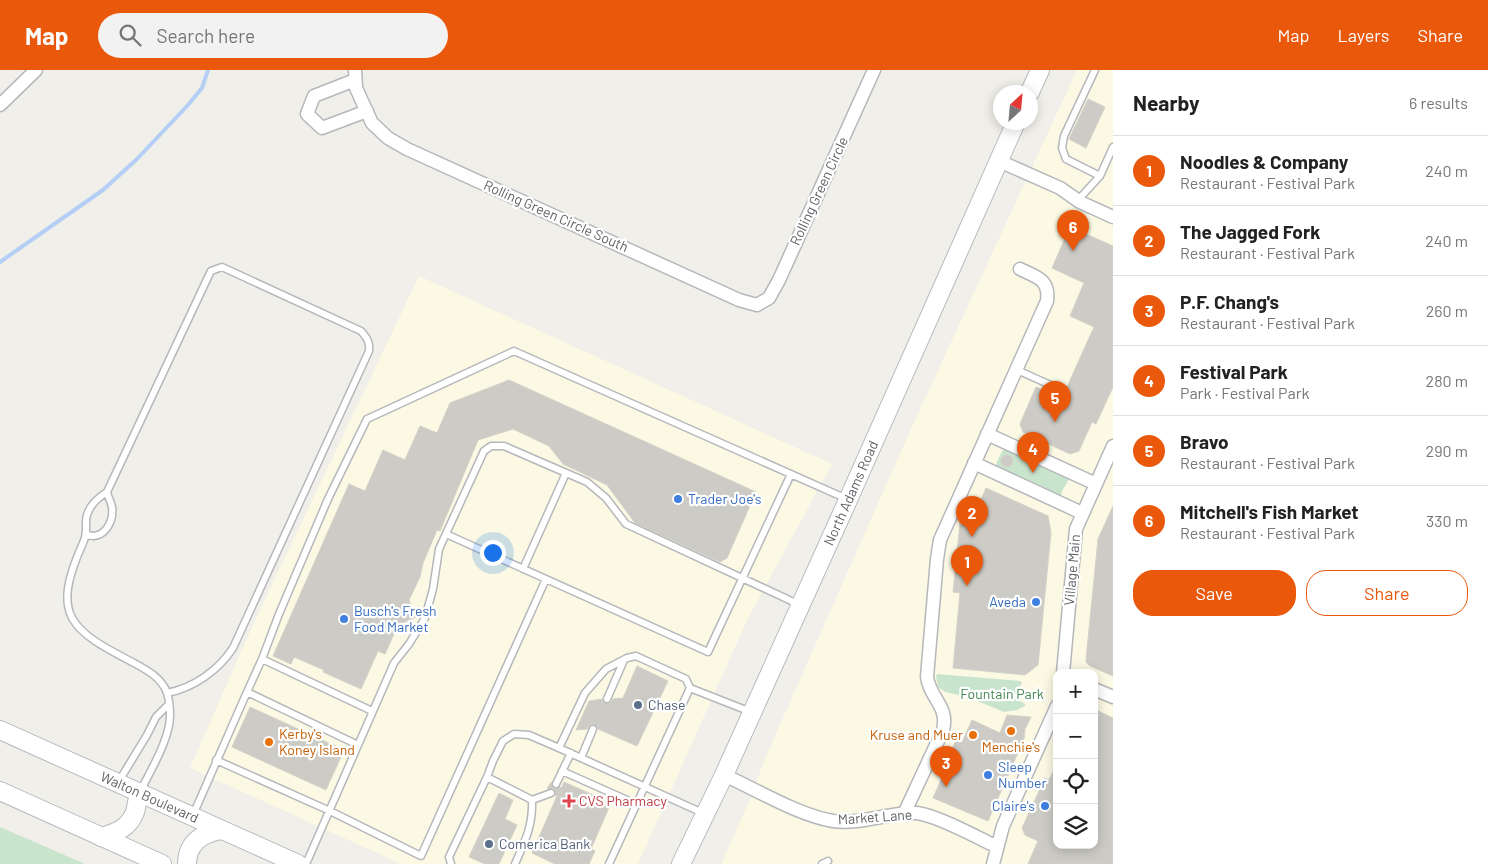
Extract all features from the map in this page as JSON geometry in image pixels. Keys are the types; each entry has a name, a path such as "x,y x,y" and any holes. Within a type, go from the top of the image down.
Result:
{"street":[{"path":"0,105 36,70"},
{"name":"Rolling Green Circle","path":"757,305 769,298 779,280 874,70"},
{"path":"1033,85 1040,70"},
{"name":"Rolling Green Circle South","path":"366,112 322,128 307,114 314,96 355,75 356,88 372,123 388,138 407,149 740,300 757,305"},
{"name":"North Adams Road","path":"681,864 801,606 1013,130"},
{"path":"999,161 1060,188 1078,200 1113,217"},
{"path":"904,814 943,730 945,721 941,706 931,692 927,677 937,559 943,531 1044,310 1048,294 1045,283 1041,279 1020,269"},
{"path":"987,434 1096,484"},
{"name":"Village Main","path":"1062,669 1075,533 1082,513 1113,446"},
{"path":"974,463 1082,513"},
{"path":"1098,691 1113,698"},
{"path":"993,864 1003,826 1053,714"},
{"name":"Walton Boulevard","path":"0,730 298,864"},
{"name":"Market Lane","path":"724,775 784,803 825,819 848,822 917,813 926,815 997,847"},
{"path":"0,791 162,864"},
{"path":"101,836 120,831 127,825 136,809 140,792"},
{"path":"188,864 189,850 193,844 205,834 221,830"}],"lane":[{"path":"1095,70 1064,136 1062,148 1066,159 1100,176"},
{"path":"1078,200 1100,176 1113,147"},
{"path":"140,792 154,765 168,728 170,716 167,693 148,670 88,638 78,628 71,616 67,595 68,584 74,564 87,535 86,522 89,510 98,497 107,492 211,271 222,267 361,331 368,339 370,345 366,358 232,648 212,672 180,690 167,693"},
{"path":"192,816 262,659 324,508 367,419 514,351 848,500"},
{"path":"1016,370 1064,390"},
{"path":"306,864 394,663 409,644 425,618 433,589 440,549 484,451 491,446 504,446 587,482 606,498 626,524 801,606"},
{"path":"523,569 566,473"},
{"path":"446,534 708,652 791,474"},
{"path":"87,535 93,536 103,532 110,524 112,508 107,492"},
{"path":"216,760 330,811 420,856 546,580"},
{"path":"559,748 585,693 606,669 636,656 686,679 690,688 752,712"},
{"path":"262,659 372,711"},
{"path":"607,699 624,660"},
{"path":"609,864 690,688"},
{"path":"247,692 358,745"},
{"path":"118,782 147,735 156,716 168,705"},
{"path":"581,758 593,729"},
{"path":"451,864 449,857 492,761 503,741 514,734 528,735 571,753 705,814"},
{"path":"556,784 571,753"},
{"path":"562,771 636,804"},
{"path":"486,777 532,800 551,793"},
{"path":"514,864 527,836 532,816 532,800"}],"shaded area":[{"path":"1077,70 1113,70 1113,864 721,864 751,797 764,761 910,431"},
{"path":"419,276 832,464 748,618 638,864 401,864 190,768 252,627"}],"green space":[{"path":"1004,448 1070,478 1062,491 1061,498 995,468"},
{"name":"Fountain Park","path":"937,674 1020,681 1022,683 1017,691 1018,699 1026,705 1017,710 1004,712 968,697 945,692 938,687"},
{"path":"0,827 85,864 0,864"}],"building":[{"path":"1088,99 1105,107 1086,148 1069,139"},
{"path":"1070,227 1113,246 1113,387 1096,424 1092,422 1079,451 1070,454 1023,432 1020,424 1036,387 1061,399 1068,393 1067,387 1094,327 1070,316 1084,283 1052,268"},
{"path":"509,380 756,492 727,558 720,562 635,523 607,485 563,464 549,446 513,429 478,440 440,531 437,530 423,563 420,577 409,600 416,617 398,625 385,654 378,651 361,689 294,657 291,664 273,656 349,484 365,491 383,450 405,460 420,426 437,433 450,403"},
{"path":"1005,455 1009,455 1013,461 1009,467 1005,467 1001,463 1001,459"},
{"path":"986,488 1048,516 1051,533 1038,665 1025,675 953,668 960,593 953,592 960,524 970,525"},
{"path":"1113,506 1113,676 1090,666 1086,662 1098,539"},
{"path":"637,666 668,681 637,746 598,729 594,724 590,725 587,729 576,730 589,701 602,699 607,704 613,699 623,698"},
{"path":"250,707 344,750 326,790 232,747"},
{"path":"1098,711 1113,718 1113,864 1028,864 1038,841 1025,835 1022,828 1045,778 1049,780 1053,772 1053,849 1098,849"},
{"path":"1007,715 1031,717 1025,729 1024,739 988,821 933,798 956,740 962,742 972,720 1000,733"},
{"path":"551,782 554,789 547,789"},
{"name":"CVS Pharmacy","path":"564,782 611,803 591,849 595,851 589,864 555,864 532,853 557,796 554,789 562,787"},
{"path":"499,793 513,800 505,819 517,825 499,864 485,864 469,857"}],"waterway":[{"path":"0,262 103,190 137,159 202,88 208,70"}],"place":[{"name":"Mitchell's Fish Market","path":"1073,251"},
{"name":"Bravo","path":"1055,422"},
{"name":"Festival Park","path":"1033,473"},
{"name":"Trader Joe's","path":"678,499"},
{"name":"The Jagged Fork","path":"972,537"},
{"name":"Noodles & Company","path":"967,586"},
{"name":"Aveda","path":"1036,602"},
{"name":"Busch's Fresh Food Market","path":"344,619"},
{"name":"Chase","path":"638,705"},
{"name":"Menchie's","path":"1011,731"},
{"name":"Kruse and Muer","path":"973,735"},
{"name":"Kerby's Koney Island","path":"269,742"},
{"name":"Sleep Number","path":"988,775"},
{"name":"P.F. Chang's","path":"946,787"},
{"name":"CVS Pharmacy","path":"569,801"},
{"name":"Claire's","path":"1045,806"},
{"name":"Comerica Bank","path":"489,844"}]}
